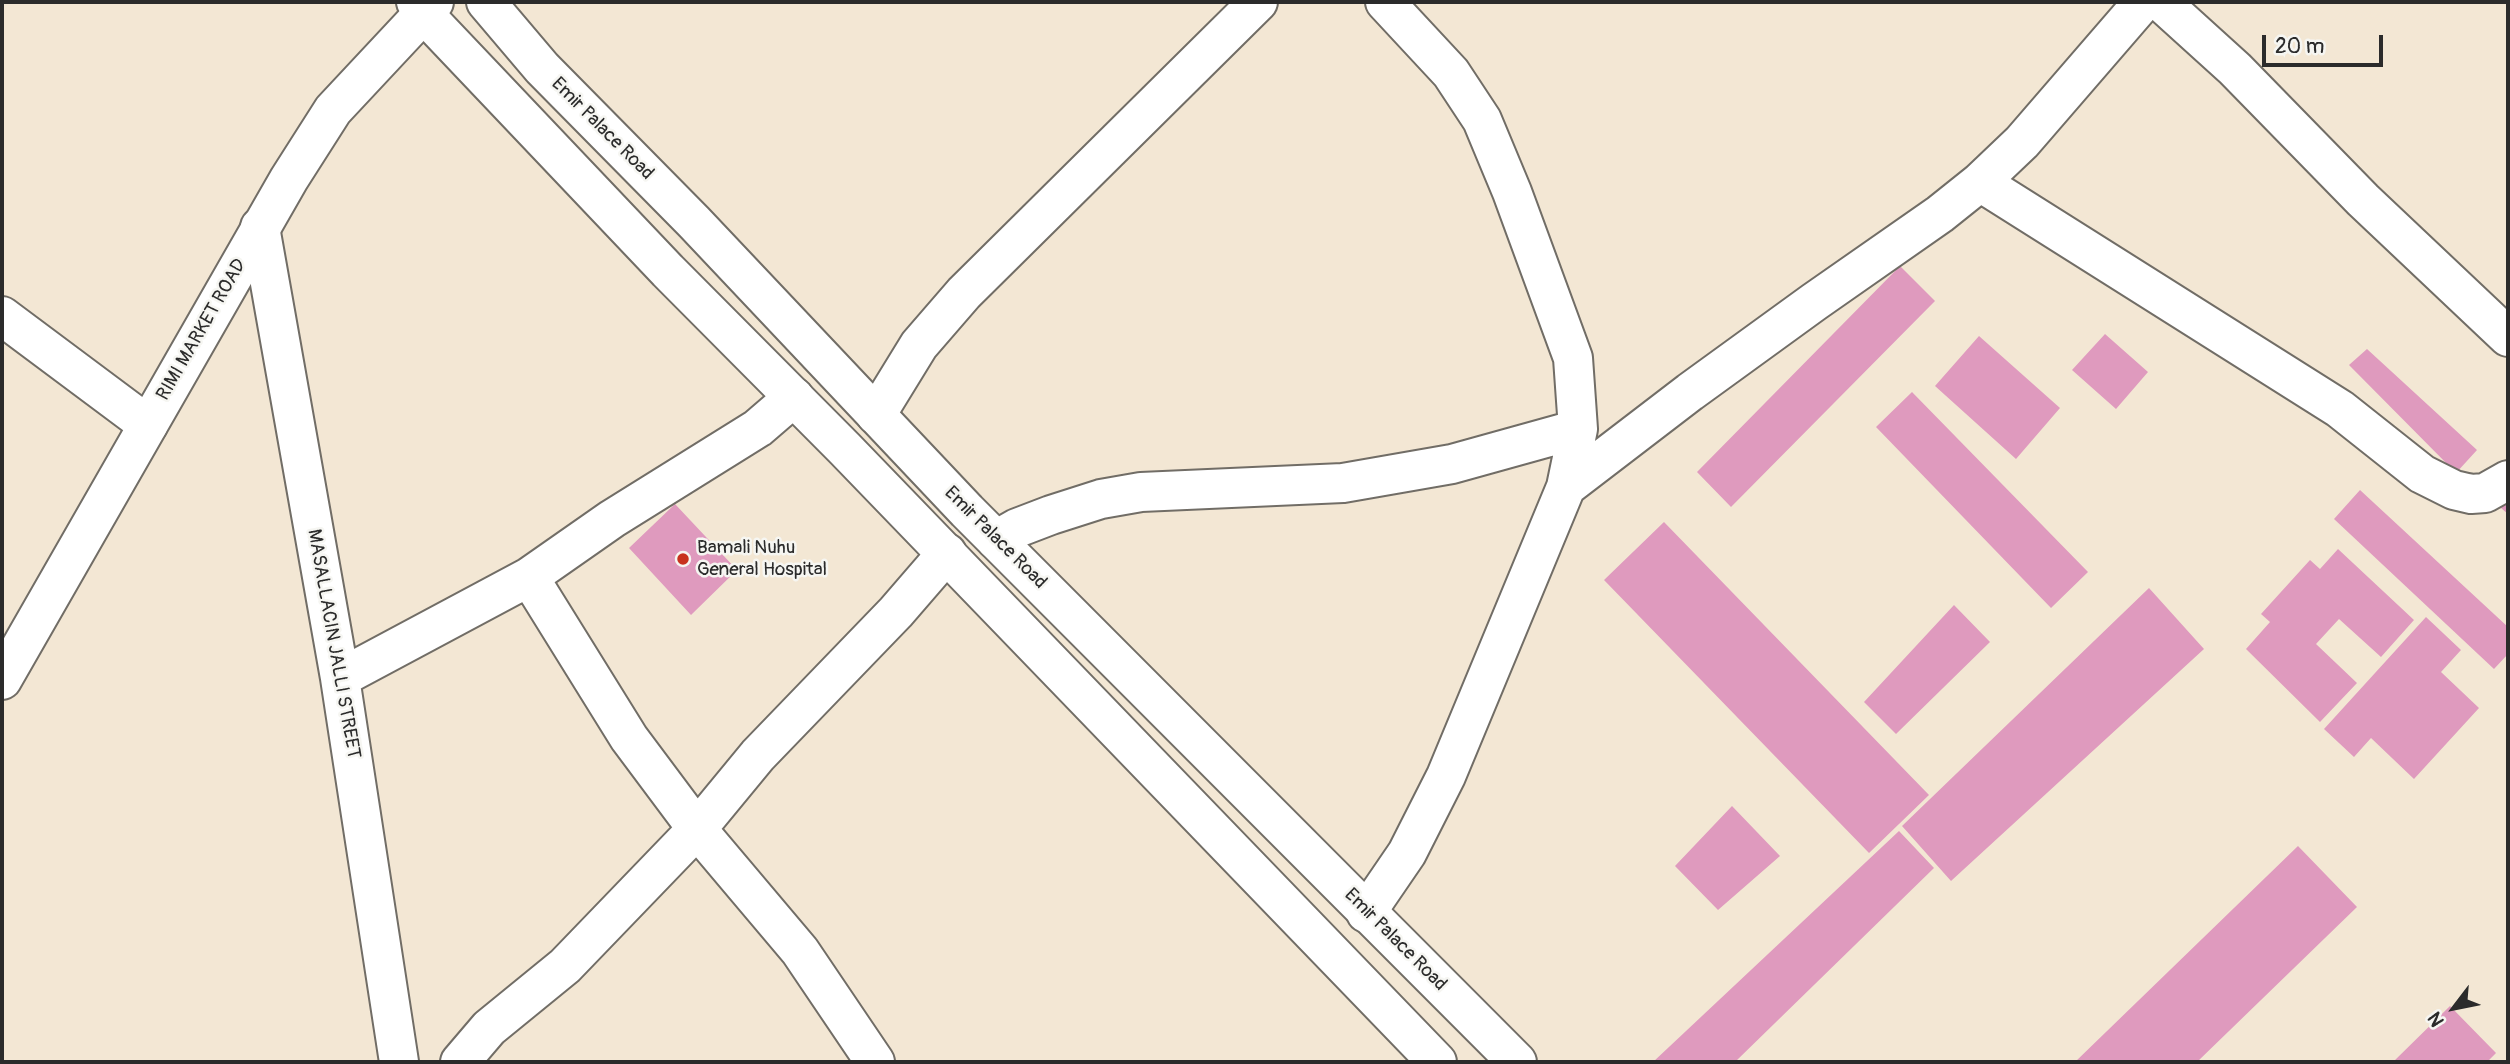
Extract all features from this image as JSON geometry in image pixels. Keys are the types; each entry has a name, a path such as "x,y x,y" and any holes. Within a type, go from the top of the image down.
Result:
{"street":[{"name":"Emir Palace Road","path":"486,2 542,68 703,231 996,540 1517,1062"},
{"path":"1366,913 1407,853 1446,776 1566,487 1578,429 1573,358 1512,192 1482,120 1451,73 1385,2"},
{"path":"1566,487 1690,392 1940,214 1980,182 2022,142 2143,2"},
{"path":"2161,2 2235,69 2373,210 2508,337"},
{"path":"876,415 919,345 964,293 1252,4"},
{"path":"424,5 668,271 947,554 1437,1062"},
{"name":"RIMI MARKET ROAD","path":"2,680 260,228 333,110 424,5"},
{"path":"1980,182 2340,409 2422,474 2454,490 2471,494 2485,493 2508,480"},
{"name":"MASALLACIN JALLI STREET","path":"260,228 340,678 399,1062"},
{"path":"2,316 148,425"},
{"path":"340,678 529,577 612,519 758,428 794,397"},
{"path":"996,540 1040,519 1101,499 1141,492 1343,483 1452,464 1578,429"},
{"path":"460,1062 489,1028 565,966 698,829 758,755 896,612 947,554"},
{"path":"529,577 629,738 698,829 800,951 875,1062"}],"building":[{"path":"1900,266 1935,301 1731,507 1697,472"},
{"path":"2105,334 2148,372 2116,409 2072,370"},
{"path":"1979,336 2060,408 2016,459 1935,386"},
{"path":"2367,349 2477,450 2456,473 2349,365"},
{"path":"1912,392 2088,572 2051,608 1876,427"},
{"path":"2360,490 2508,627 2508,654 2494,669 2334,519"},
{"path":"2508,500 2508,514 2501,508"},
{"name":"Bamali Nuhu General Hospital","path":"675,504 737,570 691,615 629,548"},
{"path":"1664,522 1929,795 1869,853 1604,580"},
{"path":"2338,549 2414,620 2381,657 2339,619 2316,644 2357,683 2320,722 2246,649 2270,622 2261,614 2310,560 2320,569"},
{"path":"2149,588 2204,649 1951,881 1902,826"},
{"path":"1954,605 1990,642 1896,734 1864,702"},
{"path":"2426,617 2461,650 2441,672 2479,708 2414,779 2371,738 2354,757 2324,729"},
{"path":"1732,806 1780,856 1718,910 1675,866"},
{"path":"1899,831 1934,868 1735,1062 1653,1062"},
{"path":"2298,846 2357,907 2197,1062 2075,1062"},
{"path":"2450,1006 2496,1053 2487,1062 2393,1062"}],"place":[{"name":"Bamali Nuhu General Hospital","path":"683,559"}]}
